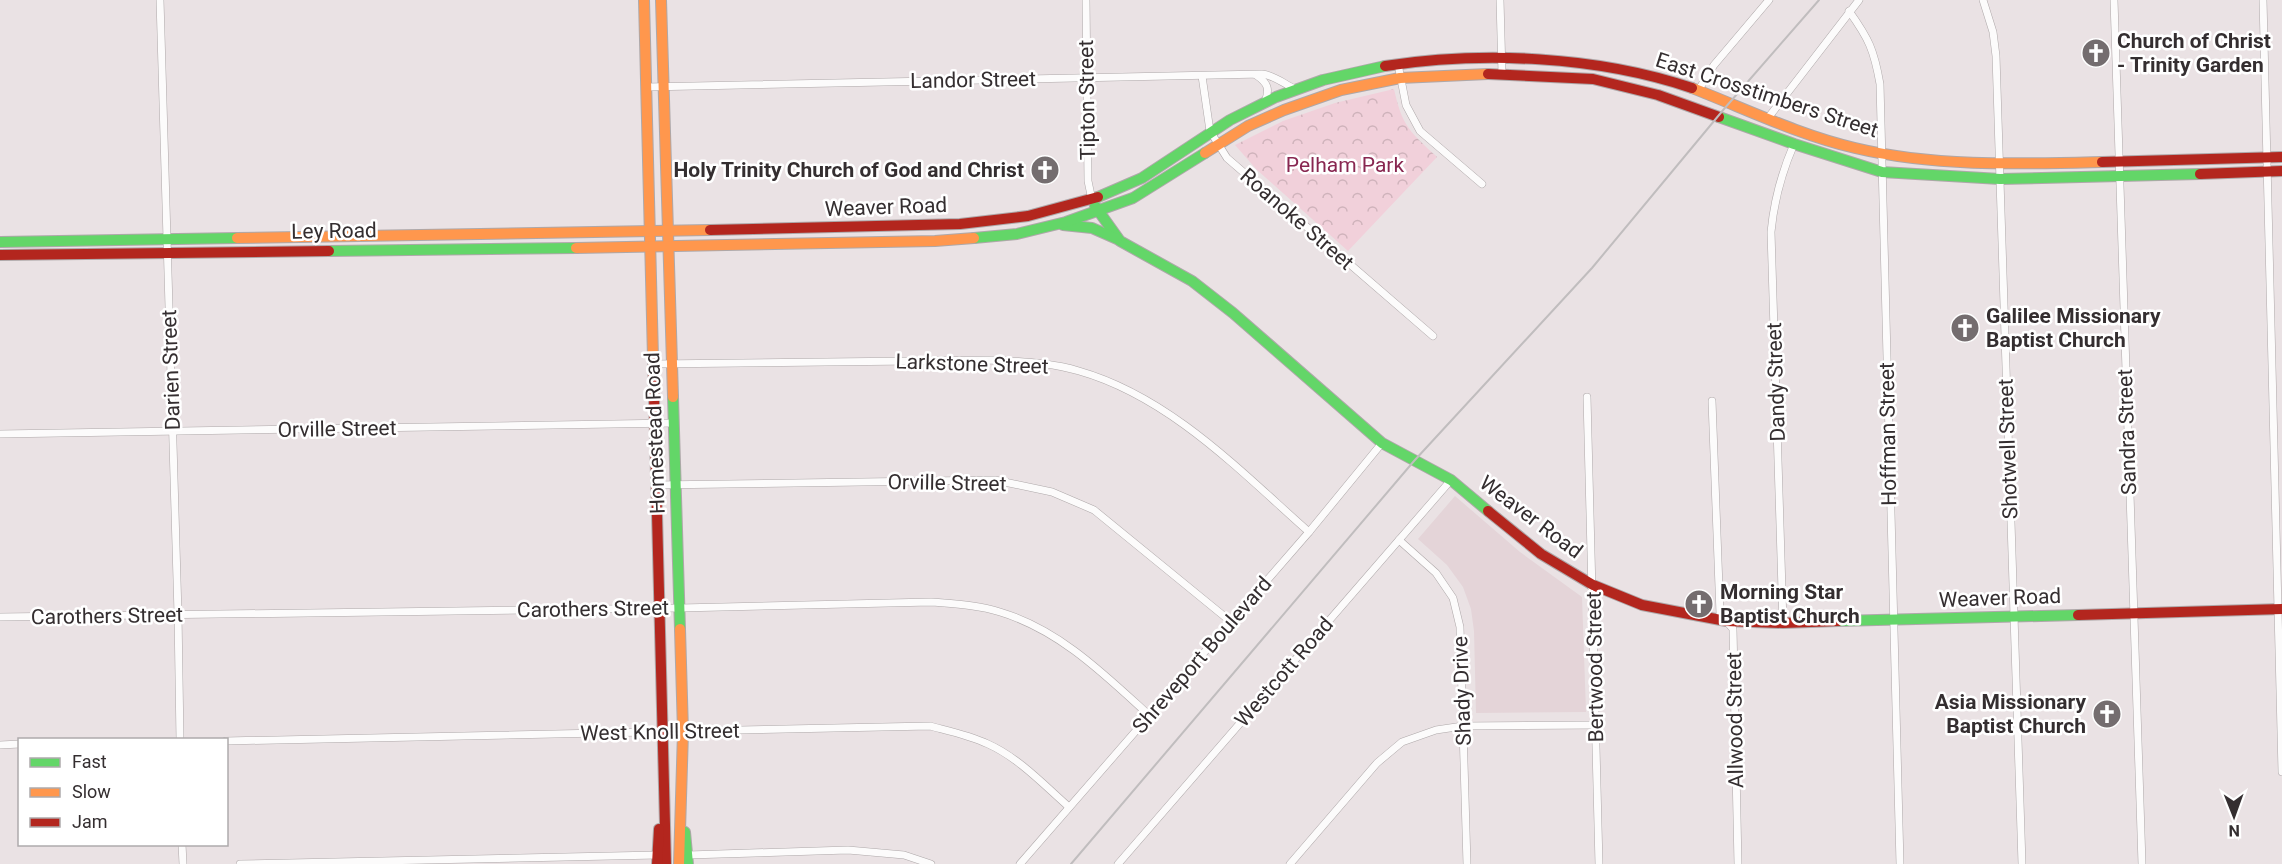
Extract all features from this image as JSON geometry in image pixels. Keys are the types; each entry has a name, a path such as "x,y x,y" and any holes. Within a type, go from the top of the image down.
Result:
{"main road":[{"name":"Homestead Road","path":"644,0 666,864"},
{"name":"Homestead Road","path":"662,0 683,732 679,864"},
{"name":"East Crosstimbers Street","path":"1092,200 1123,188 1241,113 1295,89 1335,76 1398,64 1502,59 1595,66 1660,78 1812,135 1881,153 2000,164 2282,157"},
{"name":"East Crosstimbers Street","path":"1098,211 1133,198 1248,126 1284,110 1341,90 1400,78 1503,73 1593,79 1658,95 1794,144 1882,172 2000,179 2282,171"},
{"name":"Weaver Road","path":"667,231 934,226 1042,215 1092,200 1120,241 1192,281 1233,313 1382,444 1451,480 1541,554 1593,585 1642,605 1726,621 1783,623 2279,609"},
{"name":"Weaver Road","path":"668,247 935,241 1017,234 1056,225 1098,211"},
{"path":"1056,225 1092,228 1120,241"},
{"path":"898,242 899,227"},
{"name":"Ley Road","path":"0,242 667,231"},
{"path":"475,249 477,234"},
{"path":"379,250 380,235"},
{"path":"289,237 289,251"},
{"path":"27,241 27,255"},
{"name":"Ley Road","path":"0,255 668,247"},
{"path":"657,859 663,793"},
{"path":"681,793 688,860"}],"street":[{"name":"Darien Street","path":"160,0 180,738"},
{"name":"Tipton Street","path":"1086,0 1088,182 1092,200"},
{"path":"1500,0 1503,73"},
{"path":"1698,91 1714,65 1770,0"},
{"path":"1767,118 1859,0"},
{"name":"Shotwell Street","path":"1983,0 1993,32 1996,56 2022,864"},
{"name":"Sandra Street","path":"2114,0 2142,864"},
{"path":"2262,0 2268,158 2282,772"},
{"name":"Hoffman Street","path":"1850,11 1865,34 1874,54 1880,84 1900,864"},
{"path":"1398,64 1406,105 1420,131 1482,184"},
{"path":"1256,75 1265,81 1268,87 1265,102"},
{"name":"Landor Street","path":"647,87 1271,75 1295,89"},
{"name":"Roanoke Street","path":"1202,76 1210,131 1227,158 1433,336"},
{"name":"Dandy Street","path":"1783,623 1771,232 1774,201 1781,174 1794,144"},
{"name":"Larkstone Street","path":"654,364 997,360 1050,364 1079,370 1121,387 1167,413 1226,459 1309,532"},
{"name":"Bertwood Street","path":"1587,397 1599,864"},
{"name":"Allwood Street","path":"1712,401 1720,614 1733,629 1738,864"},
{"name":"Orville Street","path":"0,434 674,423"},
{"name":"Shreveport Boulevard","path":"1020,864 1309,532 1382,444"},
{"name":"Orville Street","path":"656,485 995,480 1052,492 1094,510 1230,621"},
{"name":"Westcott Road","path":"1118,864 1451,480"},
{"name":"Shady Drive","path":"1399,540 1436,573 1453,598 1460,627 1467,864"},
{"name":"Carothers Street","path":"0,617 680,608 931,602 961,604 1000,612 1046,631 1094,665 1150,716"},
{"path":"1290,864 1377,763 1402,742 1436,730 1463,726 1596,725"},
{"name":"West Knoll Street","path":"228,741 930,726 965,735 990,745 1028,770 1069,807"},
{"path":"0,745 18,744"},
{"path":"182,846 183,864"},
{"path":"688,860 848,850 904,855 931,864"},
{"path":"240,864 657,859"}],"shaded area":[{"path":"1455,496 1520,552 1582,597 1586,712 1476,713 1474,631 1471,609 1463,587 1447,565 1418,539"}],"green space":[{"name":"Pelham Park","path":"1394,89 1400,112 1408,127 1437,157 1348,251 1257,170 1235,145 1283,121 1335,103"}],"railway":[{"path":"1071,864 1414,461 1592,268 1724,109 1819,0"}],"traffic: fast":[{"path":"1098,197 1142,178 1230,120 1276,97 1323,80 1385,66"},
{"path":"1719,117 1882,172 2000,179 2200,174"},
{"path":"974,238 1017,234 1066,222 1133,198 1205,153"},
{"path":"1095,206 1120,241 1192,281 1233,313 1382,443 1451,480 1488,511"},
{"path":"1063,225 1092,228 1117,239"},
{"path":"0,242 237,238"},
{"path":"329,251 576,248"},
{"path":"673,397 680,629"},
{"path":"1838,621 2078,615"},
{"path":"685,832 688,864"}],"traffic: slow":[{"path":"644,0 653,358"},
{"path":"661,0 673,397"},
{"path":"1205,153 1248,126 1284,110 1341,90 1400,78 1488,74"},
{"path":"1692,88 1834,143 1885,154 1978,163 2102,162"},
{"path":"237,238 710,230"},
{"path":"576,248 935,241 974,238"},
{"path":"679,864 683,732 680,629"}],"traffic: jam":[{"path":"1385,66 1461,59 1540,59 1618,69 1692,88"},
{"path":"1488,74 1593,79 1658,95 1719,117"},
{"path":"2102,162 2282,157"},
{"path":"2200,174 2282,171"},
{"path":"710,230 960,224 1028,216 1098,197"},
{"path":"0,255 329,251"},
{"path":"653,358 666,864"},
{"path":"1488,511 1541,554 1593,585 1642,605 1726,621 1783,623 1838,621"},
{"path":"2078,615 2282,609"},
{"path":"657,864 659,829"}],"place":[{"name":"Church of Christ - Trinity Garden","path":"2096,53"},
{"name":"Holy Trinity Church of God and Christ","path":"1045,170"},
{"name":"Galilee Missionary Baptist Church","path":"1965,328"},
{"name":"Morning Star Baptist Church","path":"1699,604"},
{"name":"Asia Missionary Baptist Church","path":"2107,714"}]}
